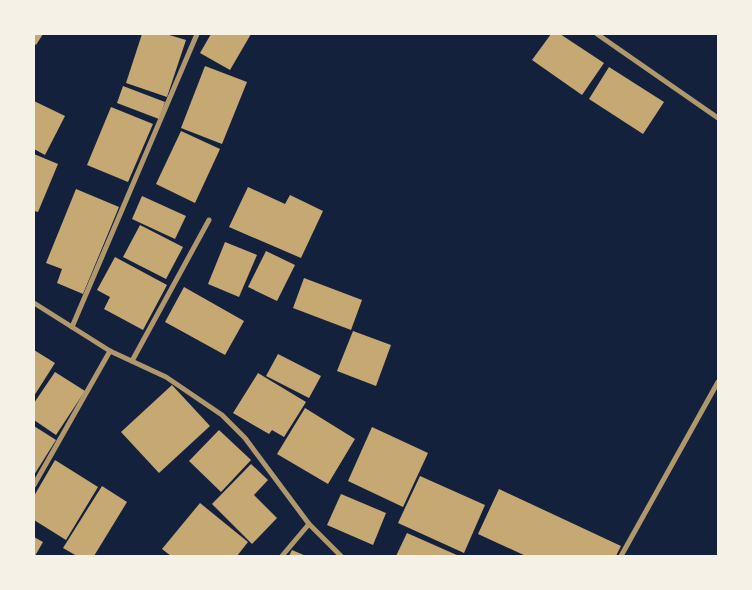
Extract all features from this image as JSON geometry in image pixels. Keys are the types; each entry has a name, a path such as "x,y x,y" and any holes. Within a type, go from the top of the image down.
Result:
{"street":[{"path":"72,327 197,34"},
{"path":"596,34 718,118"},
{"path":"132,361 209,220"},
{"path":"34,303 110,351 166,377 222,415 245,438 309,524 341,556"},
{"path":"34,485 110,351"},
{"path":"621,556 718,382"},
{"path":"282,556 309,524"}],"building":[{"path":"34,34 43,34 36,45 34,43"},
{"path":"142,34 166,34 186,40 167,97 126,83"},
{"path":"211,34 251,34 230,70 200,53"},
{"path":"551,34 560,34 604,63 582,95 532,60"},
{"path":"205,66 247,82 222,144 181,128"},
{"path":"609,67 664,102 643,134 589,99"},
{"path":"123,86 165,102 159,119 117,103"},
{"path":"34,101 65,116 45,155 34,149"},
{"path":"111,107 153,124 128,182 87,165"},
{"path":"181,131 220,149 195,203 156,184"},
{"path":"34,154 58,164 38,212 34,211"},
{"path":"248,187 285,204 290,195 323,211 301,258 229,227"},
{"path":"76,189 119,207 83,294 57,283 62,269 46,263"},
{"path":"142,196 186,216 175,239 132,219"},
{"path":"140,225 183,247 166,279 123,257"},
{"path":"225,242 257,255 239,297 208,284"},
{"path":"266,251 295,265 277,301 248,287"},
{"path":"115,257 167,285 143,330 104,309 110,297 97,290"},
{"path":"304,278 362,300 351,330 293,308"},
{"path":"184,287 244,321 225,355 165,322"},
{"path":"353,331 391,345 376,386 337,371"},
{"path":"34,350 55,363 34,396"},
{"path":"278,354 321,376 309,398 266,376"},
{"path":"55,372 85,391 56,435 34,420 34,403"},
{"path":"258,373 306,402 284,437 272,430 269,434 233,413"},
{"path":"172,385 210,426 159,473 121,432"},
{"path":"305,408 355,439 328,484 277,454"},
{"path":"34,426 56,440 34,475"},
{"path":"372,427 428,453 403,507 348,481"},
{"path":"219,430 251,460 221,492 189,461"},
{"path":"55,460 98,487 66,540 34,520 34,496"},
{"path":"251,464 268,480 254,495 277,518 252,544 212,504"},
{"path":"420,476 485,505 464,553 398,523"},
{"path":"102,486 127,502 94,556 77,556 63,548"},
{"path":"499,489 621,546 616,556 526,556 478,534"},
{"path":"341,494 386,513 373,545 327,525"},
{"path":"200,503 248,542 237,556 171,556 162,549"},
{"path":"407,533 459,556 396,556"},
{"path":"34,537 43,542 35,556 34,556"},
{"path":"292,550 306,556 289,556"}]}
